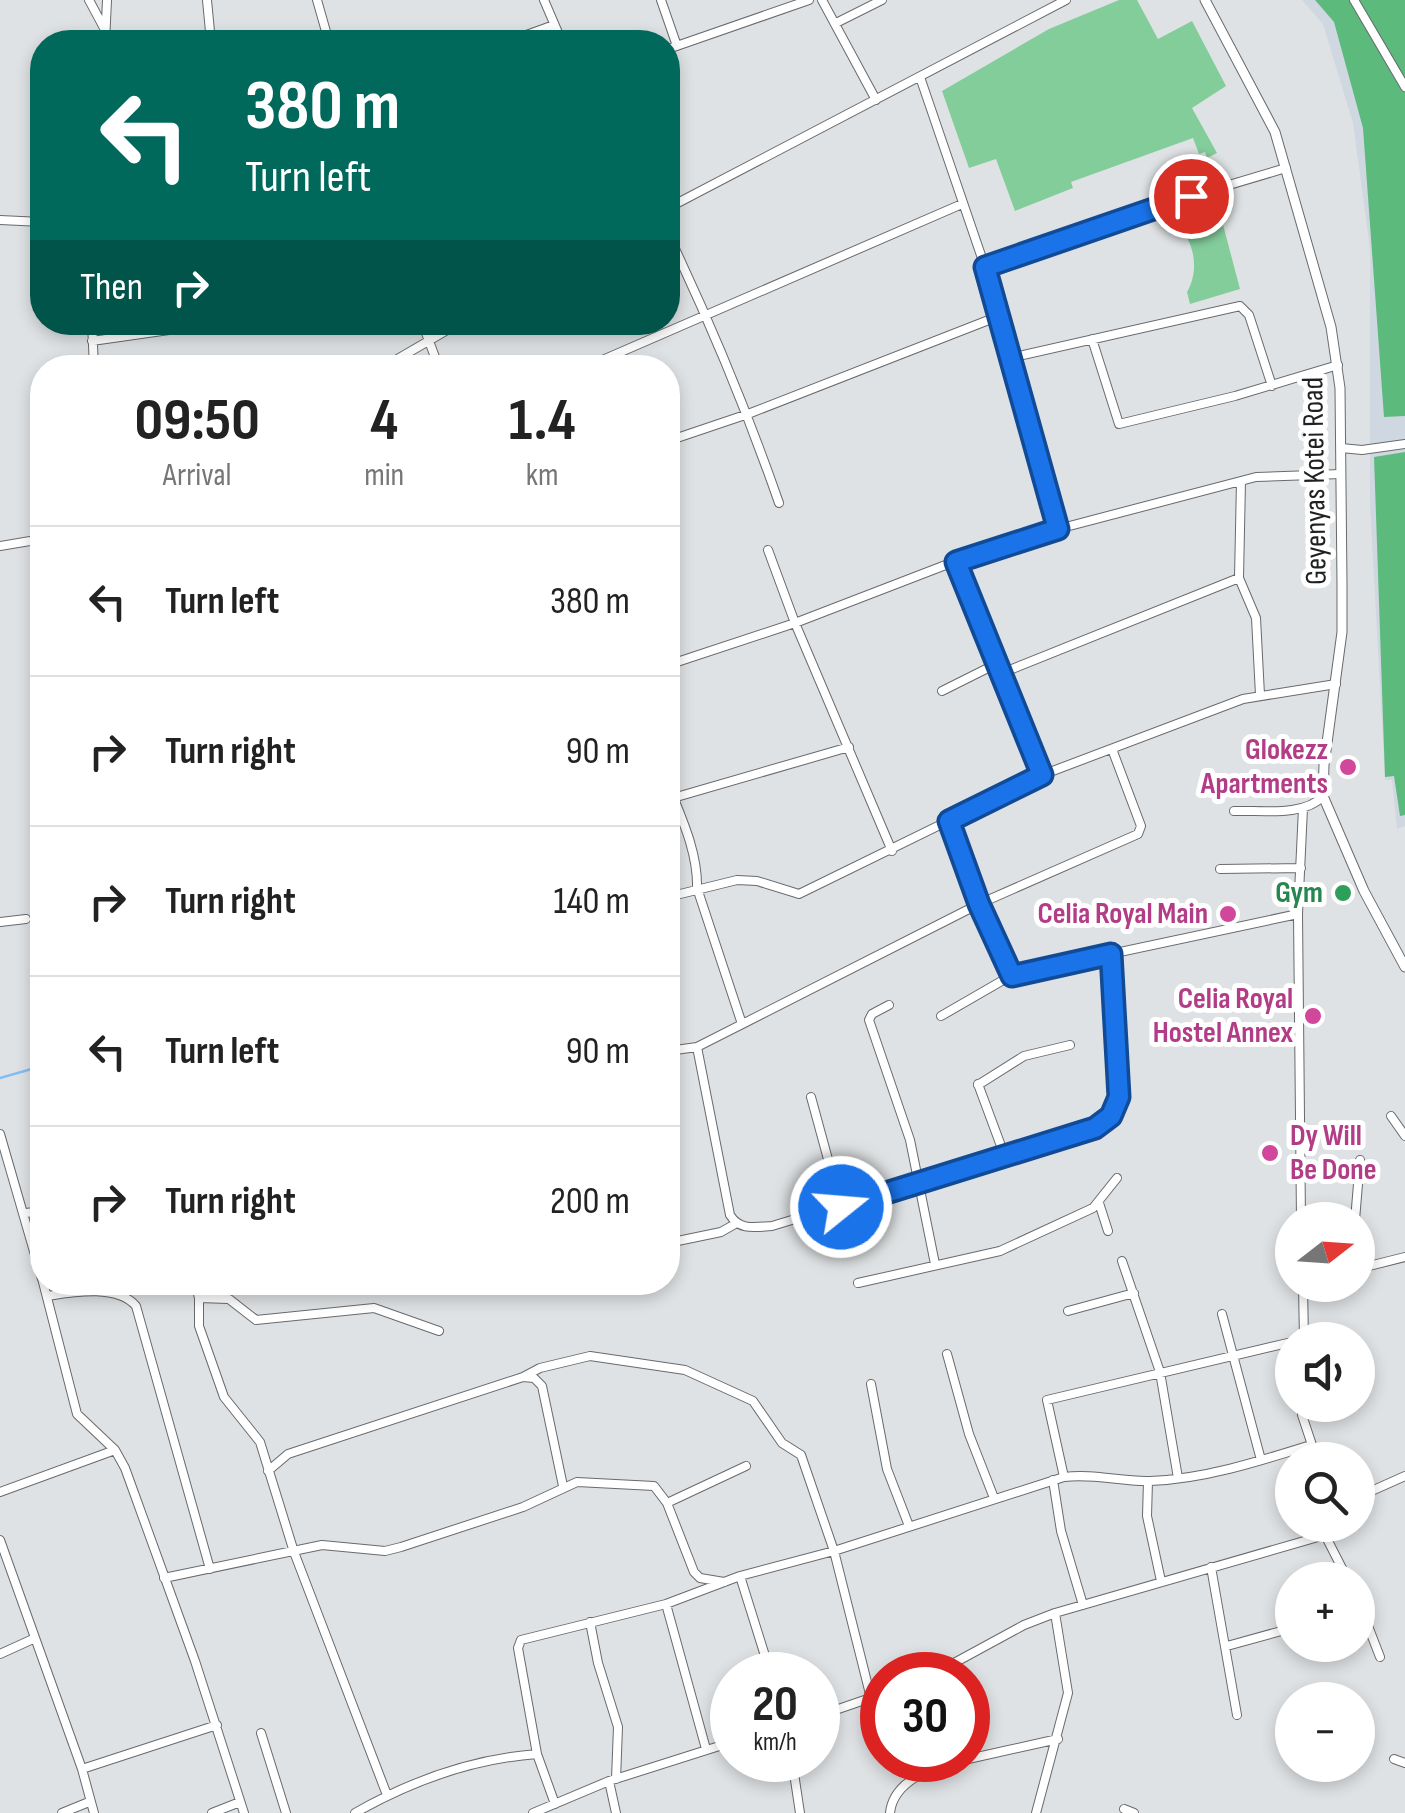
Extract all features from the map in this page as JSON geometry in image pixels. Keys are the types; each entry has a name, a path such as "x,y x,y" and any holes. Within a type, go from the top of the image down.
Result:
{"street":[{"path":"89,0 105,30"},
{"path":"106,30 107,0"},
{"path":"207,0 209,30"},
{"path":"317,0 326,30"},
{"path":"544,0 556,30"},
{"path":"660,0 672,30"},
{"path":"680,45 808,0"},
{"path":"822,0 876,100"},
{"path":"836,24 882,0"},
{"path":"680,202 1066,0"},
{"name":"Geyenyas Kotei Road","path":"1205,0 1275,132 1331,327 1338,365 1341,448 1342,632 1322,781 1324,796 1364,890 1405,967"},
{"path":"1354,0 1405,86"},
{"path":"540,30 554,25"},
{"path":"920,77 985,267 1058,529"},
{"path":"985,267 1135,213 1286,168"},
{"path":"680,327 962,204"},
{"path":"0,220 30,221"},
{"path":"680,259 748,414 779,503"},
{"path":"1010,358 1240,306 1249,315 1272,386"},
{"path":"680,438 999,316"},
{"path":"92,335 93,355"},
{"path":"92,341 134,335"},
{"path":"427,335 434,355"},
{"path":"406,355 440,335"},
{"path":"614,355 661,335"},
{"path":"1092,339 1119,424 1272,386 1338,365"},
{"path":"1341,448 1362,450 1405,444"},
{"path":"680,660 1058,529 1242,480 1341,474"},
{"path":"1242,480 1238,578 1256,618 1260,695"},
{"path":"0,546 30,541"},
{"path":"768,550 892,851"},
{"path":"956,562 1042,775"},
{"path":"1002,674 1238,578"},
{"path":"942,691 998,663"},
{"path":"680,894 737,880 758,881 800,894 1042,775 1260,695 1336,684"},
{"path":"680,796 849,746"},
{"path":"680,1049 697,1047 979,904 1138,834 1141,826 1112,749"},
{"path":"1234,812 1303,808 1324,796"},
{"path":"1301,1202 1298,914 1303,808"},
{"path":"680,819 697,870 697,888 742,1024"},
{"path":"949,821 979,904 1012,976"},
{"path":"1220,869 1300,868"},
{"path":"941,1016 1012,976 1298,914"},
{"path":"0,922 26,919"},
{"path":"697,1047 730,1215 736,1224 747,1228 772,1226 1095,1128 1111,1116 1119,1097 1111,954"},
{"path":"889,1005 869,1020 910,1140 935,1264"},
{"path":"1004,1154 977,1082 1024,1056 1070,1045"},
{"path":"812,1098 841,1207"},
{"path":"1390,1116 1405,1136"},
{"path":"0,1134 30,1229"},
{"path":"1356,1202 1360,1160"},
{"path":"858,1283 1000,1252 1088,1212 1117,1178"},
{"path":"1099,1203 1108,1230"},
{"path":"26,1213 30,1212"},
{"path":"680,1241 721,1232 736,1224"},
{"path":"1375,1265 1405,1257"},
{"path":"1122,1261 1160,1372 1178,1478"},
{"path":"1068,1311 1134,1293"},
{"path":"60,1295 47,1296 77,1414 114,1450 125,1468 217,1725 244,1813"},
{"path":"114,1295 136,1306 210,1568"},
{"path":"198,1295 199,1326 224,1397 238,1418 254,1432 263,1450 294,1552 386,1795"},
{"path":"199,1298 229,1298 256,1320 374,1308 439,1331"},
{"path":"1222,1314 1262,1460"},
{"path":"1064,1477 1047,1400 1275,1346"},
{"path":"948,1354 969,1434 994,1498"},
{"path":"268,1471 288,1454 523,1377 540,1368 590,1356 685,1370 752,1401 782,1442 801,1455 834,1551 860,1654"},
{"path":"523,1377 534,1378 542,1386 563,1486"},
{"path":"871,1384 888,1469 909,1526"},
{"path":"0,1492 114,1450"},
{"path":"263,1450 288,1454"},
{"path":"555,1804 537,1754 518,1642 666,1604 740,1576 834,1551 1064,1477 1088,1474 1148,1481 1275,1456"},
{"path":"667,1503 746,1466"},
{"path":"1375,1489 1405,1476"},
{"path":"1053,1480 1082,1605"},
{"path":"1148,1481 1146,1516 1160,1581"},
{"path":"164,1578 322,1546 384,1551 522,1507 576,1482 654,1486 667,1503 694,1572 700,1578 726,1582"},
{"path":"0,1540 94,1813"},
{"path":"974,1652 1055,1613 1288,1542"},
{"path":"1211,1566 1237,1714"},
{"path":"740,1576 763,1652"},
{"path":"666,1604 706,1749"},
{"path":"1036,1813 1068,1693 1055,1613"},
{"path":"590,1622 618,1727 613,1780 616,1813"},
{"path":"1227,1646 1275,1633"},
{"path":"0,1654 34,1639"},
{"path":"1375,1646 1380,1657"},
{"path":"82,1769 217,1725"},
{"path":"262,1733 286,1813"},
{"path":"990,1753 1058,1739"},
{"path":"533,1813 613,1780 710,1748"},
{"path":"355,1813 424,1779 499,1756 537,1754"},
{"path":"1394,1759 1405,1763"},
{"path":"795,1782 800,1813"},
{"path":"890,1813 899,1789 911,1782"},
{"path":"62,1813 89,1802"},
{"path":"212,1813 240,1802"}],"shaded area":[{"path":"1302,0 1405,0 1405,826 1397,829 1392,780 1385,780 1370,504 1370,249 1353,123 1323,24"}],"green space":[{"path":"1119,0 1137,0 1158,39 1192,21 1226,86 1192,108 1217,153 1207,158 1205,152 1199,154 1193,138 1071,182 1073,188 1015,211 996,159 969,168 942,91 1049,29"},
{"path":"1315,0 1405,0 1405,416 1384,417 1363,128 1334,22"},
{"path":"1221,195 1221,217 1240,289 1190,304 1187,292 1193,277 1193,253 1187,237 1166,213"},
{"path":"1405,452 1405,815 1400,816 1394,776 1385,777 1374,457"}],"waterway":[{"path":"0,1078 30,1069"}],"place":[{"name":"Glokezz Apartments","path":"1348,767"},
{"name":"Gym","path":"1343,893"},
{"name":"Celia Royal Main","path":"1228,914"},
{"name":"Celia Royal Hostel Annex","path":"1313,1016"},
{"name":"Dy Will Be Done","path":"1270,1153"}],"route":[{"path":"841,1207 1095,1128 1111,1116 1119,1097 1111,954 1012,976 979,904 949,821 1042,775 956,562 1058,529 985,267 1191,196"}]}
